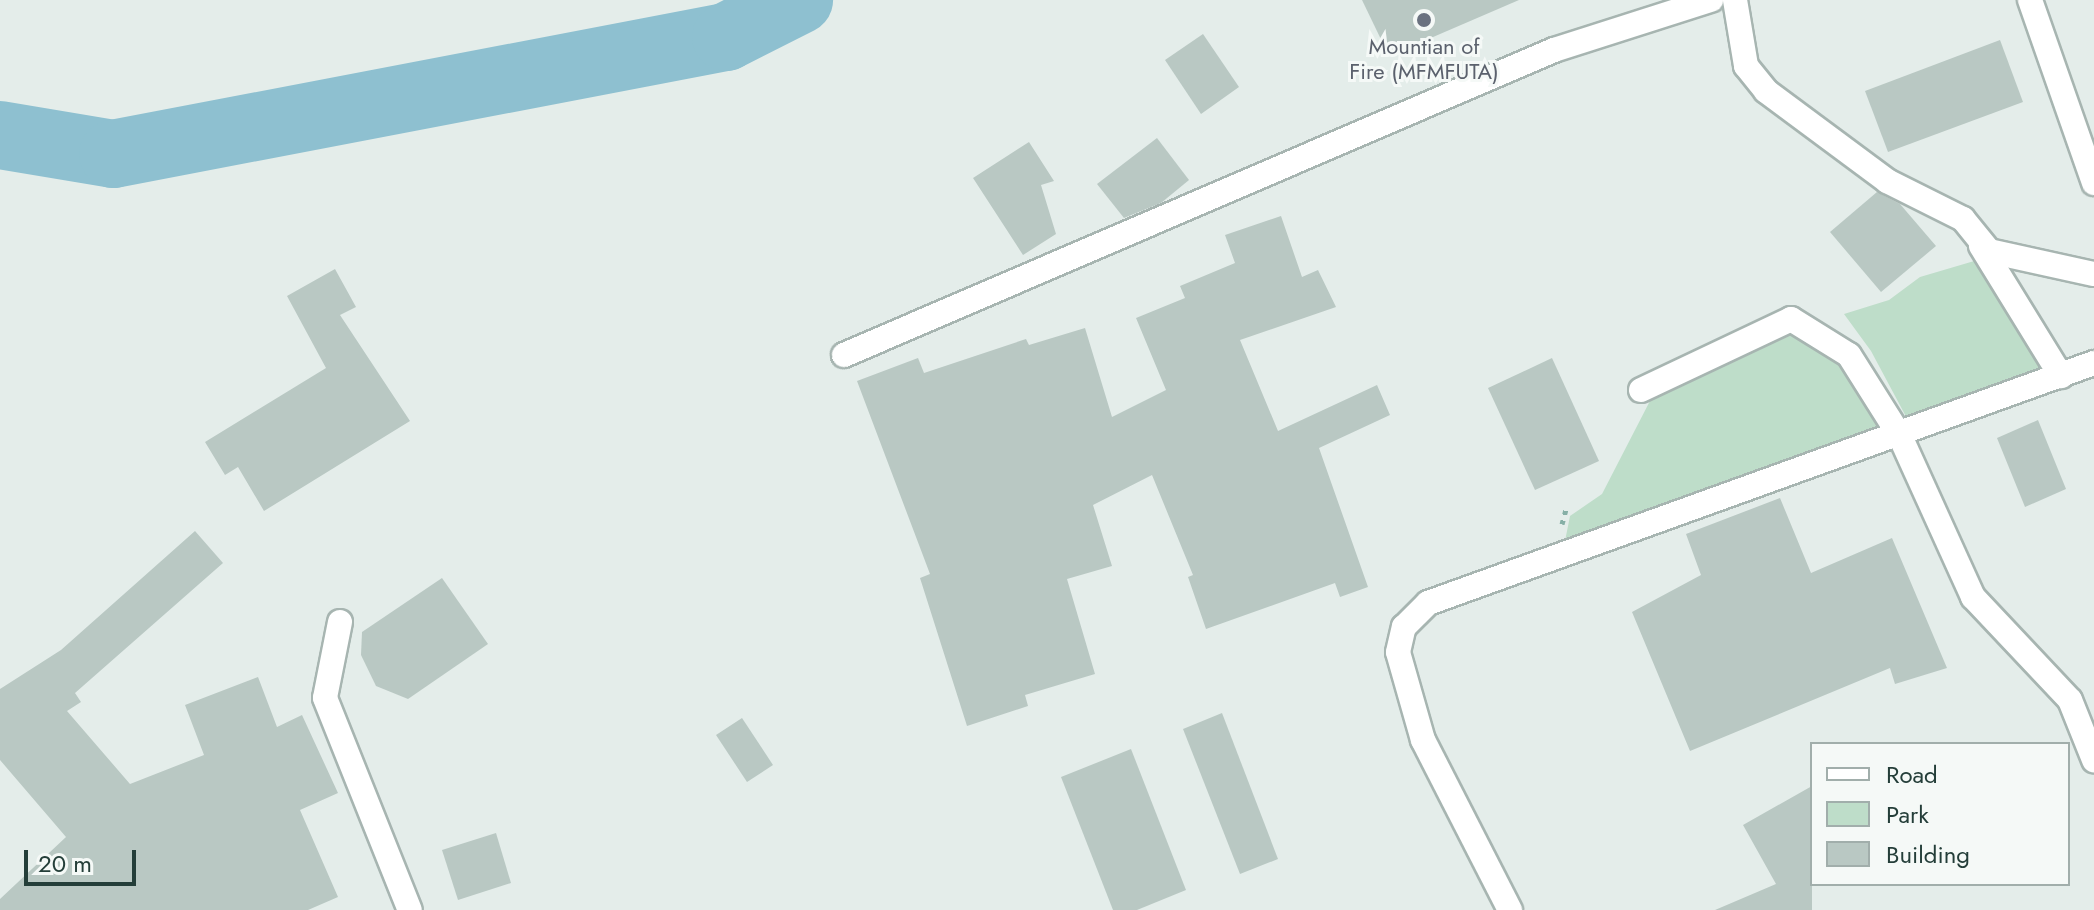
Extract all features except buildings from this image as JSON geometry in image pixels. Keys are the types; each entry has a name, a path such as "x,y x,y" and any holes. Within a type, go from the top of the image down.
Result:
{"street":[{"path":"844,355 1554,50 1711,0"},
{"path":"1735,0 1746,66 1766,91 1887,181 1963,219 1989,251 2061,376"},
{"path":"2030,0 2094,183"},
{"path":"1963,219 1906,192 1989,251 2094,274"},
{"path":"1641,390 1791,319 1849,355 1900,436 1973,597 2070,700 2094,760"},
{"path":"1510,910 1423,740 1398,652 1404,627 1428,603 1900,436 2094,363"},
{"path":"340,622 325,698 410,910"}],"green space":[{"path":"1981,259 2050,371 1910,424 1871,351 1844,314 1889,300 1920,277"},
{"path":"1795,326 1843,361 1889,429 1564,546 1570,516 1602,494 1652,397"}],"waterway":[{"path":"0,135 113,154 726,37 799,0"}],"place":[{"name":"Mountian of Fire (MFMFUTA)","path":"1424,20"}]}
